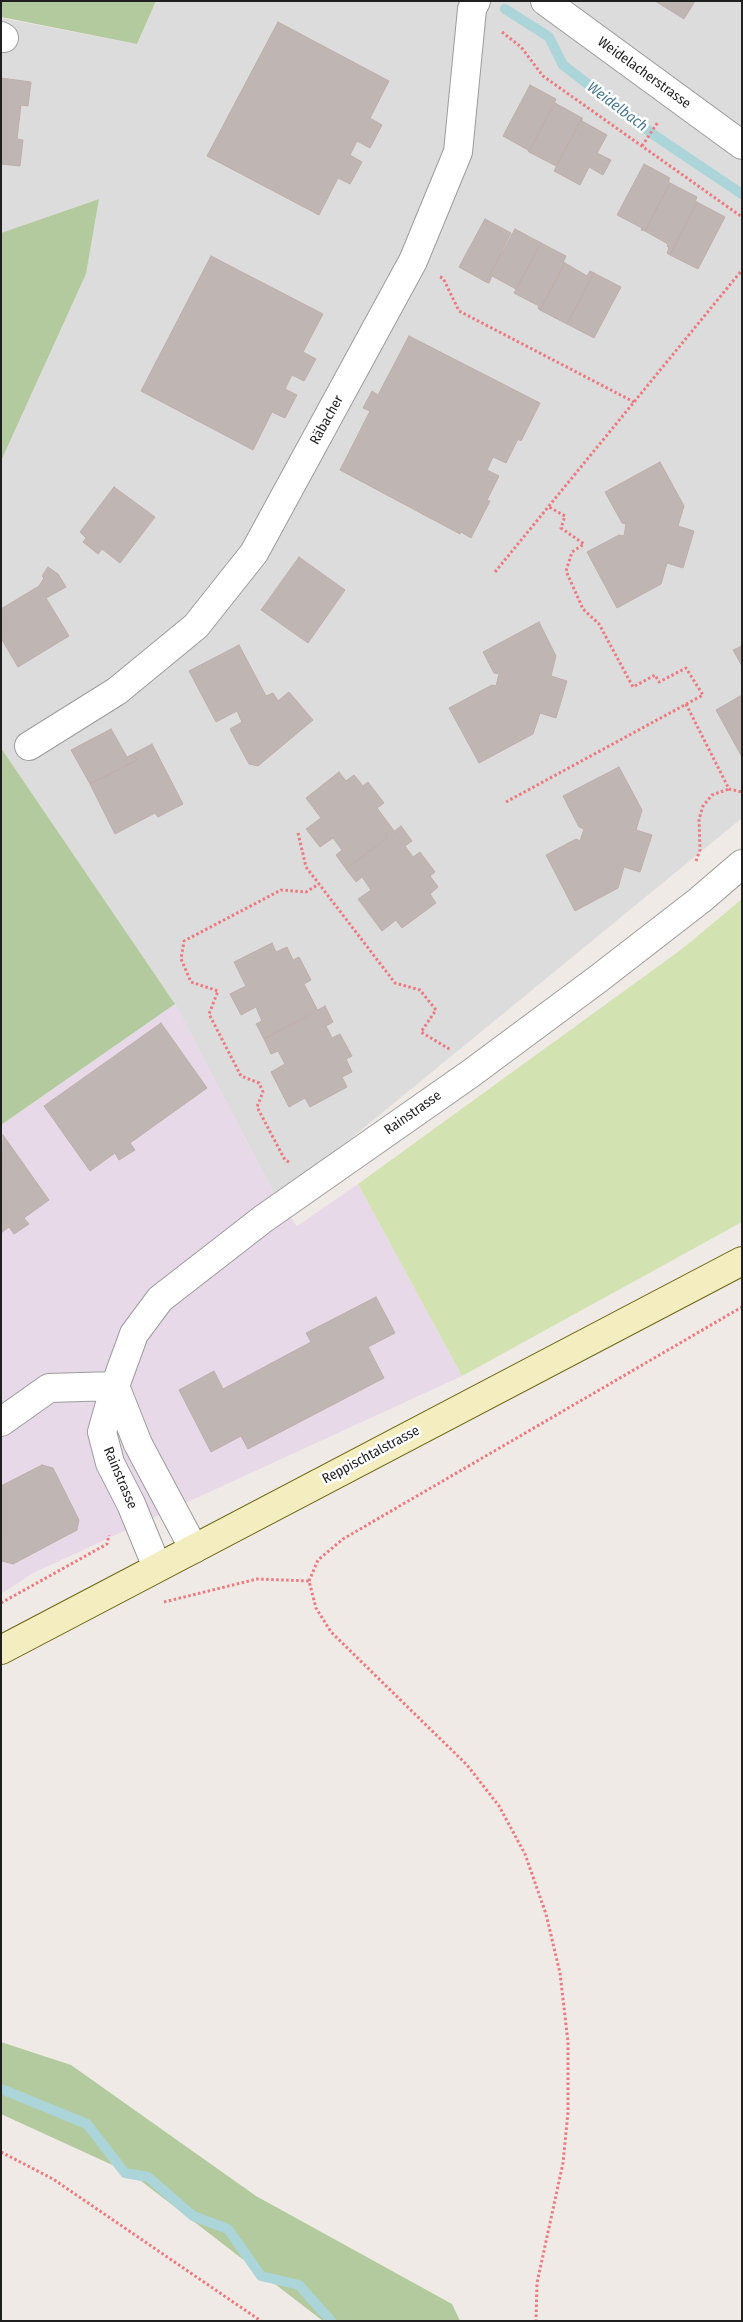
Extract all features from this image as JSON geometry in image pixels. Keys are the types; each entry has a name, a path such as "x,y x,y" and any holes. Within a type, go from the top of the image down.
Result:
{"main road":[{"name":"Reppischtalstrasse","path":"1,1650 742,1261"}],"street":[{"name":"Weidelacherstrasse","path":"545,1 742,145"},
{"name":"Räbacher","path":"29,746 117,691 196,626 254,553 413,261 458,152 474,5"},
{"name":"Rainstrasse","path":"157,1567 131,1504 110,1463 102,1432 115,1386 134,1334 160,1299 263,1219 470,1074 598,979 700,900 742,864"},
{"path":"1,1422 49,1388 115,1386 138,1444 194,1549"}],"path":[{"path":"474,5 521,48 543,76 742,217"},
{"path":"642,146 658,122"},
{"path":"413,261 443,278 459,311 634,402"},
{"path":"495,572 742,270"},
{"path":"506,802 703,695 686,668 659,682 655,675 633,687 599,624 583,609 566,571 572,552 584,544 561,528 565,516 549,507"},
{"path":"686,704 729,789"},
{"path":"694,864 700,850 699,819 703,806 712,795 729,789 742,792"},
{"path":"298,834 306,867 395,983 420,990 436,1010 421,1032"},
{"path":"297,1166 285,1160 257,1107 262,1092 259,1083 241,1076 209,1014 218,990 191,982 181,959 184,941 281,890 306,892 319,884"},
{"path":"536,2321 537,2282 563,2162 568,2112 568,2042 560,1973 546,1914 525,1854 498,1806 467,1765 331,1632 316,1608 309,1581 318,1560 343,1539 742,1307"},
{"path":"1,1603 107,1544 111,1528"},
{"path":"158,1604 257,1579 309,1581"},
{"path":"1,2152 61,2184 261,2321"}],"shaded area":[{"path":"156,1 742,1 742,818 277,1199 175,1004 1,748 1,461 86,274 99,199 1,233 1,18 137,44"},
{"path":"175,1004 277,1199 297,1226 358,1184 462,1376 35,1572 1,1594 1,1125"}],"green space":[{"path":"1,1 156,1 137,44 1,17"},
{"path":"99,199 86,274 1,461 1,233"},
{"path":"1,748 175,1004 1,1125"},
{"path":"742,899 742,1222 462,1376 358,1184 682,949"},
{"path":"1,2042 71,2065 256,2196 452,2304 460,2321 323,2321 132,2174 1,2114"}],"building":[{"path":"655,1 695,1 684,19"},
{"path":"278,22 389,81 370,118 382,125 370,148 357,141 350,155 362,162 350,184 338,178 319,215 207,156"},
{"path":"1,78 31,82 28,106 21,105 17,139 23,140 20,166 1,164"},
{"path":"530,85 556,99 529,152 503,136"},
{"path":"555,103 582,118 556,166 529,152"},
{"path":"582,118 582,121 607,135 597,153 611,160 603,175 589,167 580,185 554,171"},
{"path":"644,164 670,178 668,182 670,183 645,231 617,215"},
{"path":"670,183 697,197 695,202 697,202 670,255 667,253 668,244 645,231"},
{"path":"697,202 725,217 698,269 670,255"},
{"path":"485,219 511,233 486,282 459,267"},
{"path":"515,229 541,243 516,289 492,276 489,283 486,282"},
{"path":"541,243 566,256 563,263 565,263 540,310 539,306 514,293"},
{"path":"211,256 323,314 303,352 316,359 304,381 292,375 285,389 297,395 285,418 272,412 253,450 141,391"},
{"path":"565,263 587,276 590,271 594,273 567,324 540,310"},
{"path":"594,273 621,287 594,338 567,324"},
{"path":"409,336 540,403 521,441 518,439 506,463 493,457 487,470 499,476 487,500 490,501 471,538 461,532 460,534 340,470 370,411 363,408 372,391 378,395"},
{"path":"660,462 684,506 678,526 694,531 683,568 667,563 661,584 617,608 587,552 619,535 624,536 626,524 622,523 605,492"},
{"path":"114,487 155,517 120,563 102,549 98,554 83,542 86,538 80,532"},
{"path":"299,557 345,590 308,643 261,610"},
{"path":"48,567 58,574 66,587 46,598 69,636 18,667 1,638 1,609 39,586 44,578 42,576"},
{"path":"539,622 556,656 551,676 567,681 556,718 540,713 533,734 479,763 449,708 492,685 496,686 499,674 494,673 483,652"},
{"path":"239,645 266,696 273,693 278,701 289,692 313,720 258,766 249,764 230,729 242,722 237,711 216,722 189,671"},
{"path":"742,646 742,666 733,650"},
{"path":"742,695 742,757 716,710"},
{"path":"111,729 127,757 133,754 137,760 90,784 71,750"},
{"path":"152,744 183,804 158,817 155,813 115,834 90,784 137,760 133,754"},
{"path":"619,767 642,810 636,830 652,835 640,872 624,867 618,888 575,911 546,855 576,839 580,841 584,829 579,827 563,796"},
{"path":"339,772 346,781 354,775 363,786 368,782 384,803 377,808 395,832 346,869 336,855 342,850 333,838 320,847 306,829 321,818 306,798"},
{"path":"401,826 412,841 405,846 413,857 420,852 435,872 430,876 438,887 430,894 436,903 402,928 396,920 382,931 358,899 371,890 362,877 356,882 346,869"},
{"path":"272,943 276,952 287,947 293,960 299,957 311,980 304,984 318,1011 264,1039 256,1024 262,1021 256,1007 241,1015 230,994 246,986 234,962"},
{"path":"325,1006 333,1022 326,1026 332,1038 340,1034 352,1056 346,1059 352,1072 342,1077 347,1087 310,1107 305,1098 289,1107 271,1072 285,1064 278,1051 271,1054 264,1039"},
{"path":"161,1023 207,1088 130,1143 135,1150 119,1160 115,1153 90,1171 44,1106"},
{"path":"3,1135 49,1200 24,1218 29,1224 14,1234 9,1227 1,1233"},
{"path":"376,1297 395,1333 368,1347 384,1378 248,1449 241,1436 211,1452 179,1390 214,1371 223,1389 311,1342 306,1333"},
{"path":"42,1465 53,1468 79,1520 77,1530 13,1564 2,1561 1,1486"}],"waterway":[{"name":"Weidelbach","path":"505,9 549,37 563,65 654,135 742,194"},
{"path":"1,2089 87,2124 125,2173 148,2177 193,2216 228,2229 261,2276 299,2285 331,2321"}]}
